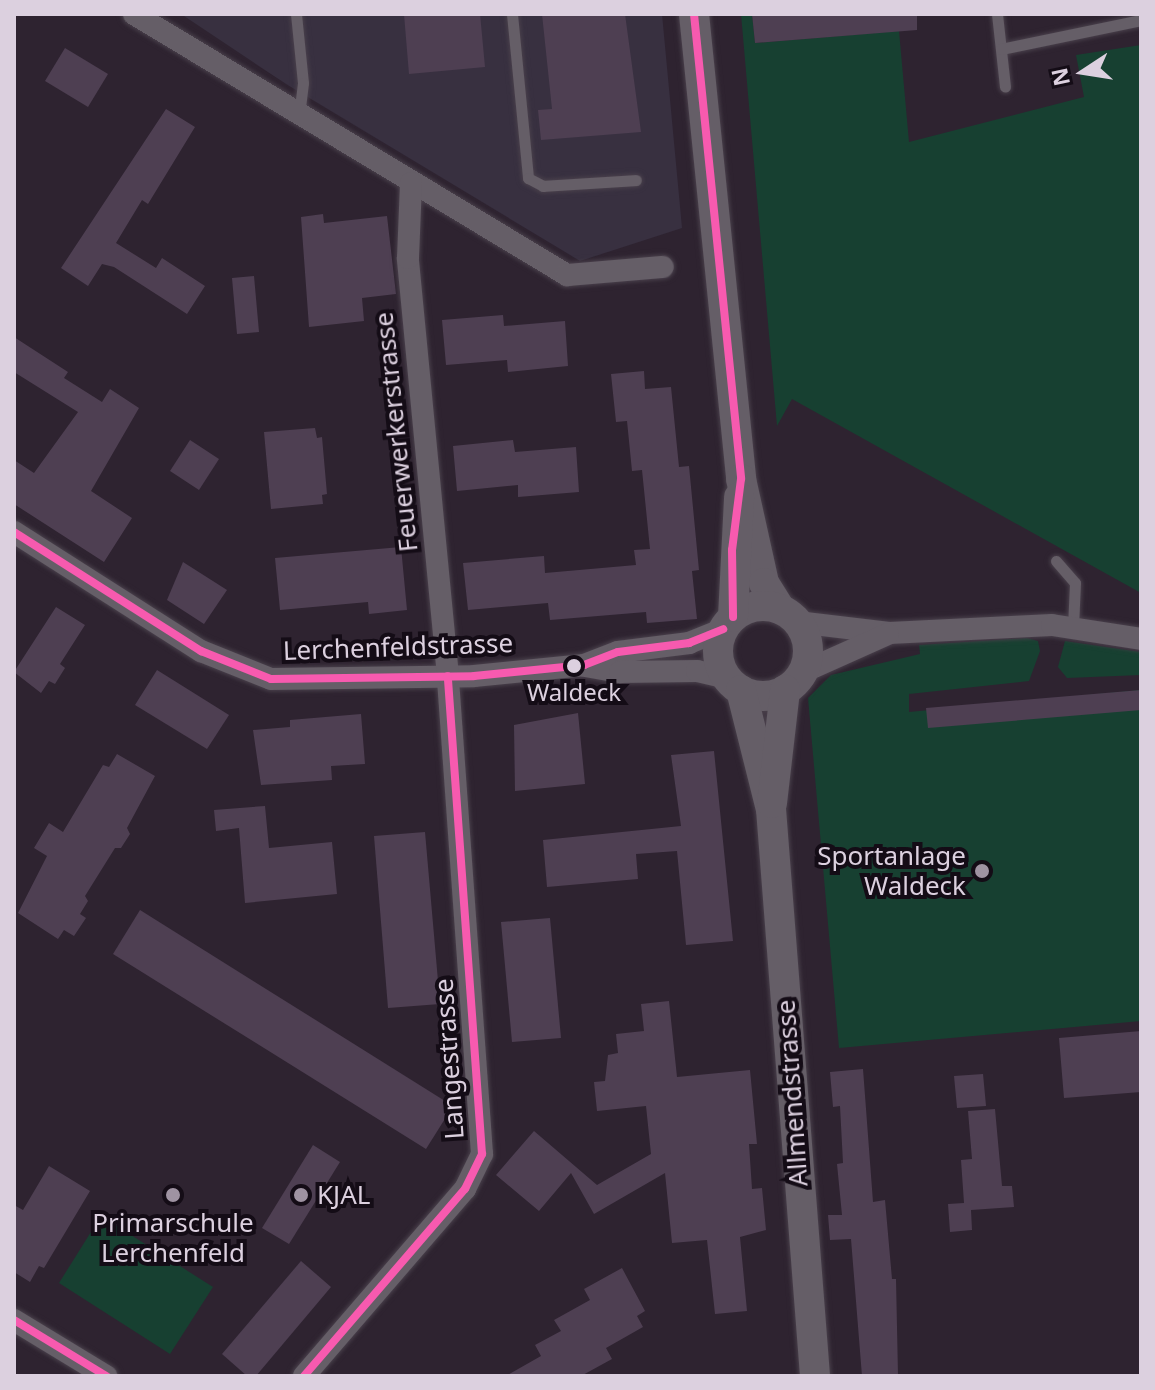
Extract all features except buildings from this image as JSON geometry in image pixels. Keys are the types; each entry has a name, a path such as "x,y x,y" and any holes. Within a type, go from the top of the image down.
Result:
{"main road":[{"path":"694,14 741,479 764,583 789,615 807,650 794,681 760,696 734,684 718,657 728,623 732,550 741,479"},
{"path":"728,623 756,607 789,615"},
{"name":"Allmendstrasse","path":"771,809 794,681"},
{"name":"Allmendstrasse","path":"734,684 771,809 815,1376"}],"street":[{"path":"134,14 567,275 663,267"},
{"name":"Feuerwerkerstrasse","path":"411,183 408,258 448,676"},
{"name":"Lerchenfeldstrasse","path":"14,532 201,651 251,674 299,683 448,676 584,665 620,672 697,671 734,684"},
{"path":"789,615 889,633 1073,627 1141,639"},
{"name":"Lerchenfeldstrasse","path":"584,665 618,652 689,643 728,623"},
{"path":"794,681 889,633"},
{"name":"Langestrasse","path":"304,1376 465,1189 482,1154 448,676"},
{"path":"14,1320 106,1376"}],"lane":[{"path":"296,14 303,83 299,115"},
{"path":"512,14 528,178 543,186 636,180"},
{"path":"997,14 1005,87"},
{"path":"1001,49 1141,20"},
{"path":"1056,561 1075,583 1073,627"}],"shaded area":[{"path":"181,14 662,14 682,228 580,261 286,84"}],"green space":[{"path":"741,14 752,14 755,43 899,31 909,142 1084,97 1076,55 1141,45 1141,593 792,399 777,426"},
{"name":"Sportanlage Waldeck","path":"1027,638 1038,641 1040,651 1029,681 909,694 909,712 1141,690 1141,1021 839,1048 808,698 831,675 920,654 919,645"},
{"path":"1065,641 1141,652 1141,675 1067,678 1058,667"},
{"path":"101,1216 213,1287 170,1354 59,1283"}],"transit line":[{"path":"694,14 741,479 732,550 733,617"},
{"path":"14,532 201,651 271,679 474,676 584,665 618,652 689,643 723,629"},
{"path":"304,1376 465,1189 482,1154 448,676"},
{"path":"14,1320 106,1376"}],"place":[{"name":"Waldeck","path":"574,666"},
{"name":"Sportanlage Waldeck","path":"982,871"},
{"name":"Primarschule Lerchenfeld","path":"173,1195"},
{"name":"KJAL","path":"301,1195"}]}
